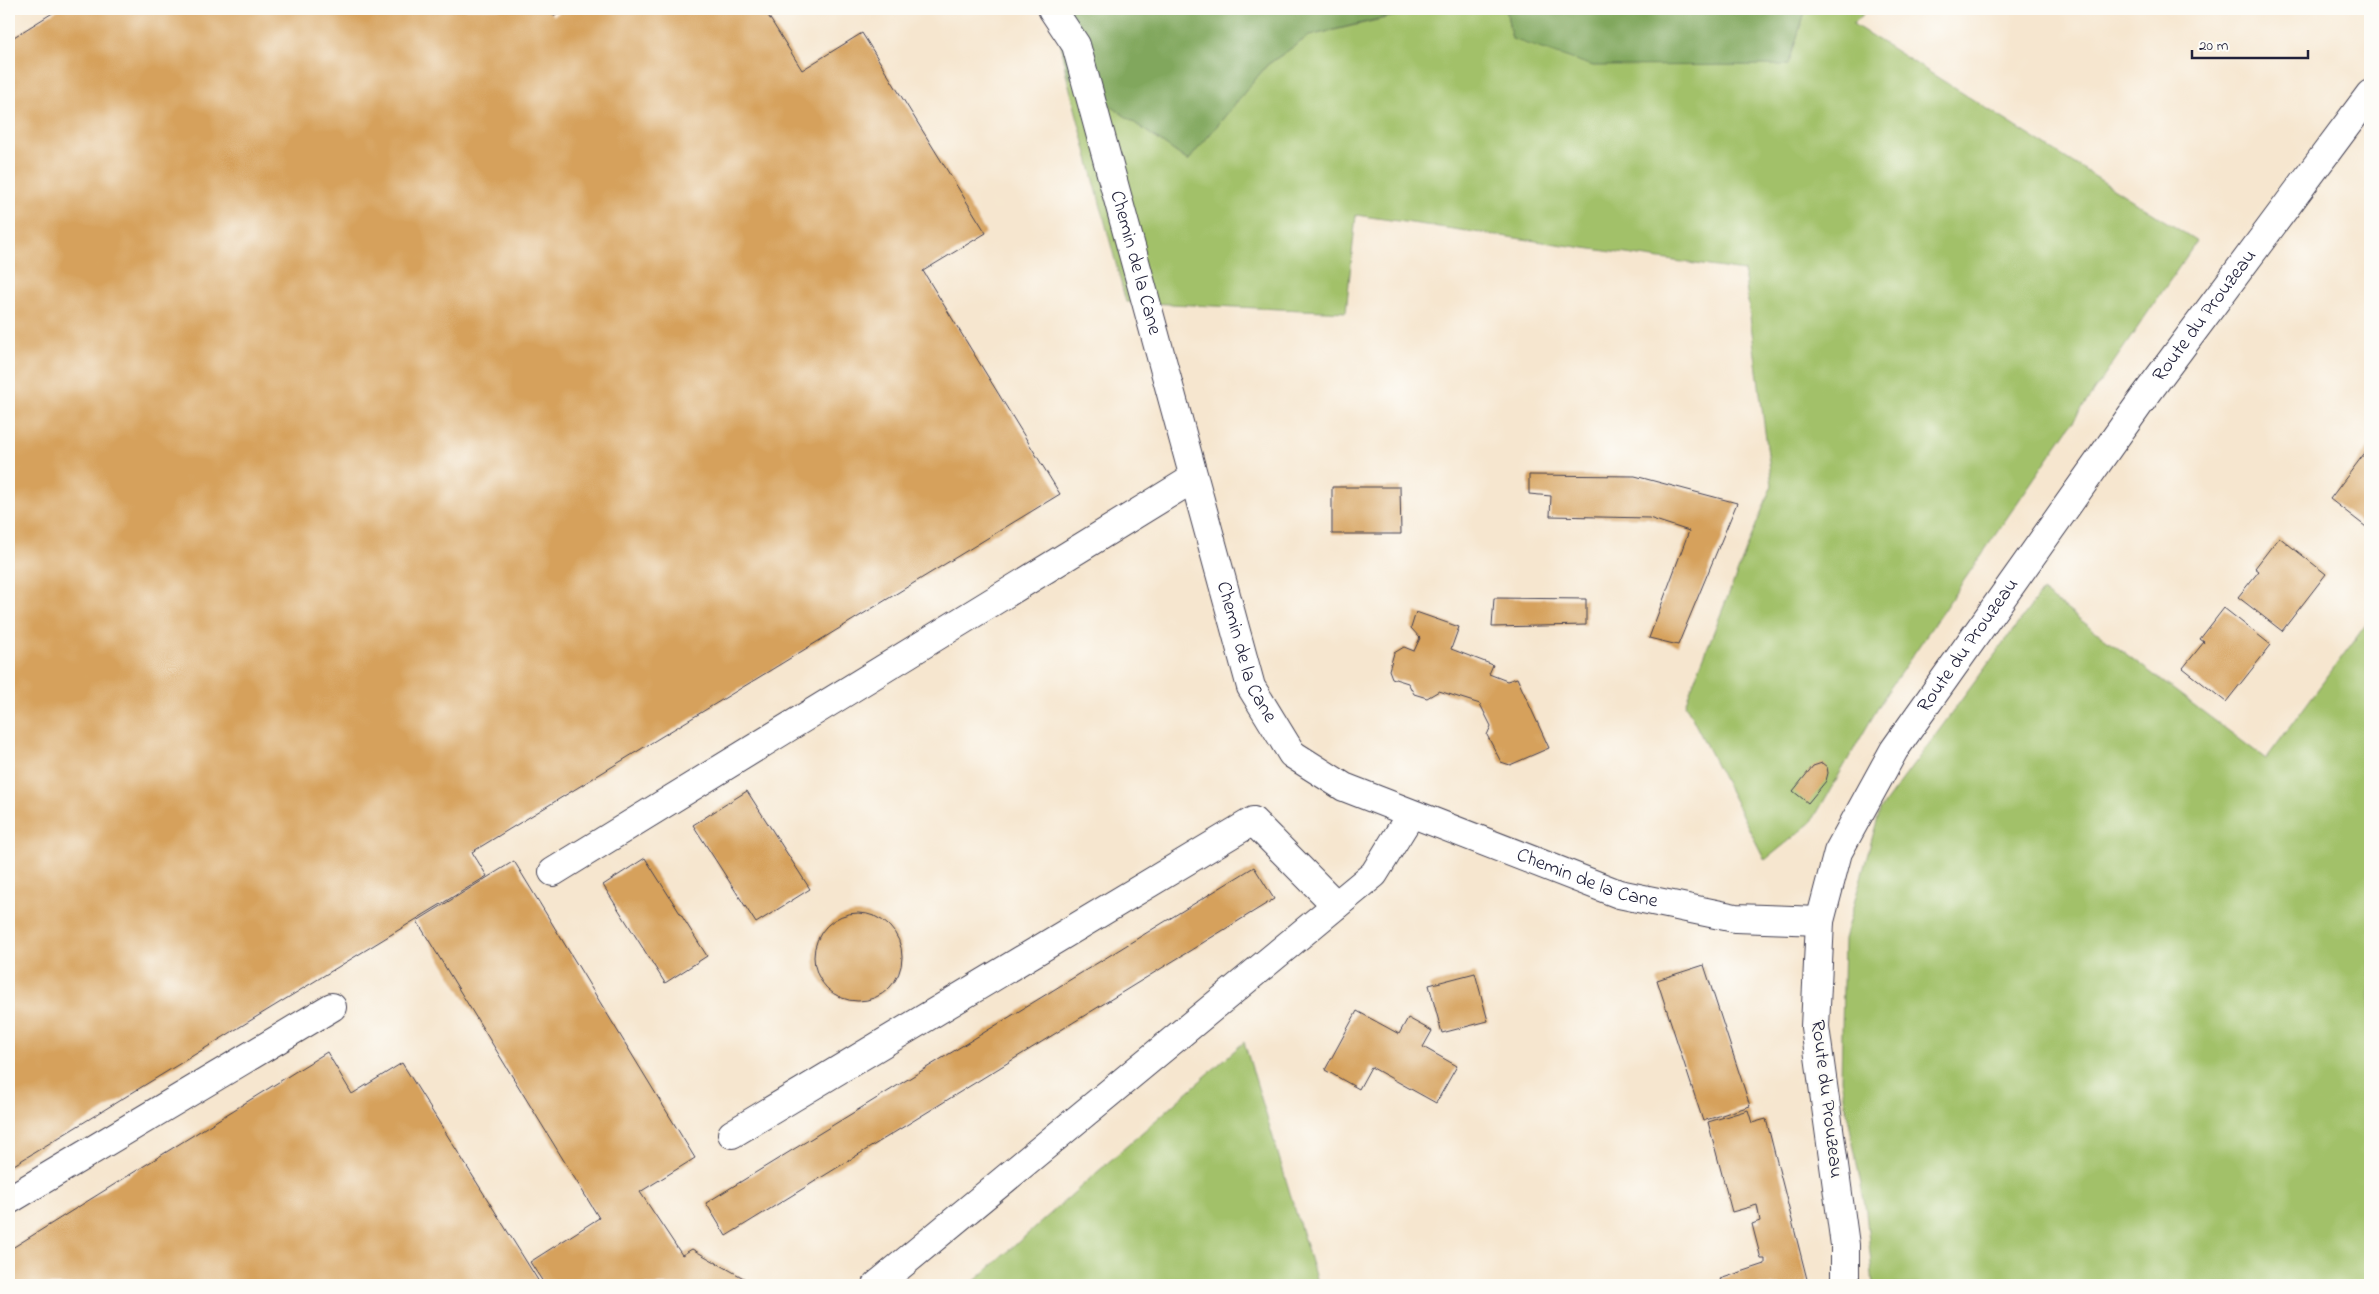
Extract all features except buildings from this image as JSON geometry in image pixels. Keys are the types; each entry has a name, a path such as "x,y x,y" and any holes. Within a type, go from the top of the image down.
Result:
{"street":[{"name":"Chemin de la Cane","path":"1052,9 1076,46 1251,687 1292,754 1344,787 1619,894 1735,918 1820,921"},
{"name":"Route du Prouzeau","path":"1845,1285 1846,1245 1815,1027 1820,921 1838,852 1894,750 2145,396 2370,94"},
{"path":"553,872 1194,478"},
{"path":"877,1285 1374,874 1411,814"},
{"path":"732,1134 1253,821 1336,905"},
{"path":"9,1200 332,1007"}],"green space":[{"path":"1055,9 1403,9 1399,14 1309,36 1267,65 1188,161 1066,74"},
{"path":"1403,9 1506,9 1512,39 1788,65 1806,9 1869,9 1853,24 2197,241 1886,694 1811,823 1765,860 1685,704 1772,485 1744,271 1356,215 1346,312 1126,302 1066,74 1188,161 1267,65 1309,36 1399,15"},
{"path":"1506,9 1806,9 1788,65 1593,66 1512,39"},
{"path":"2042,591 2266,759 2370,619 2370,1285 1873,1285 1866,1211 1841,1080 1844,939 1880,810"},
{"path":"1244,1042 1318,1285 970,1285"}]}
